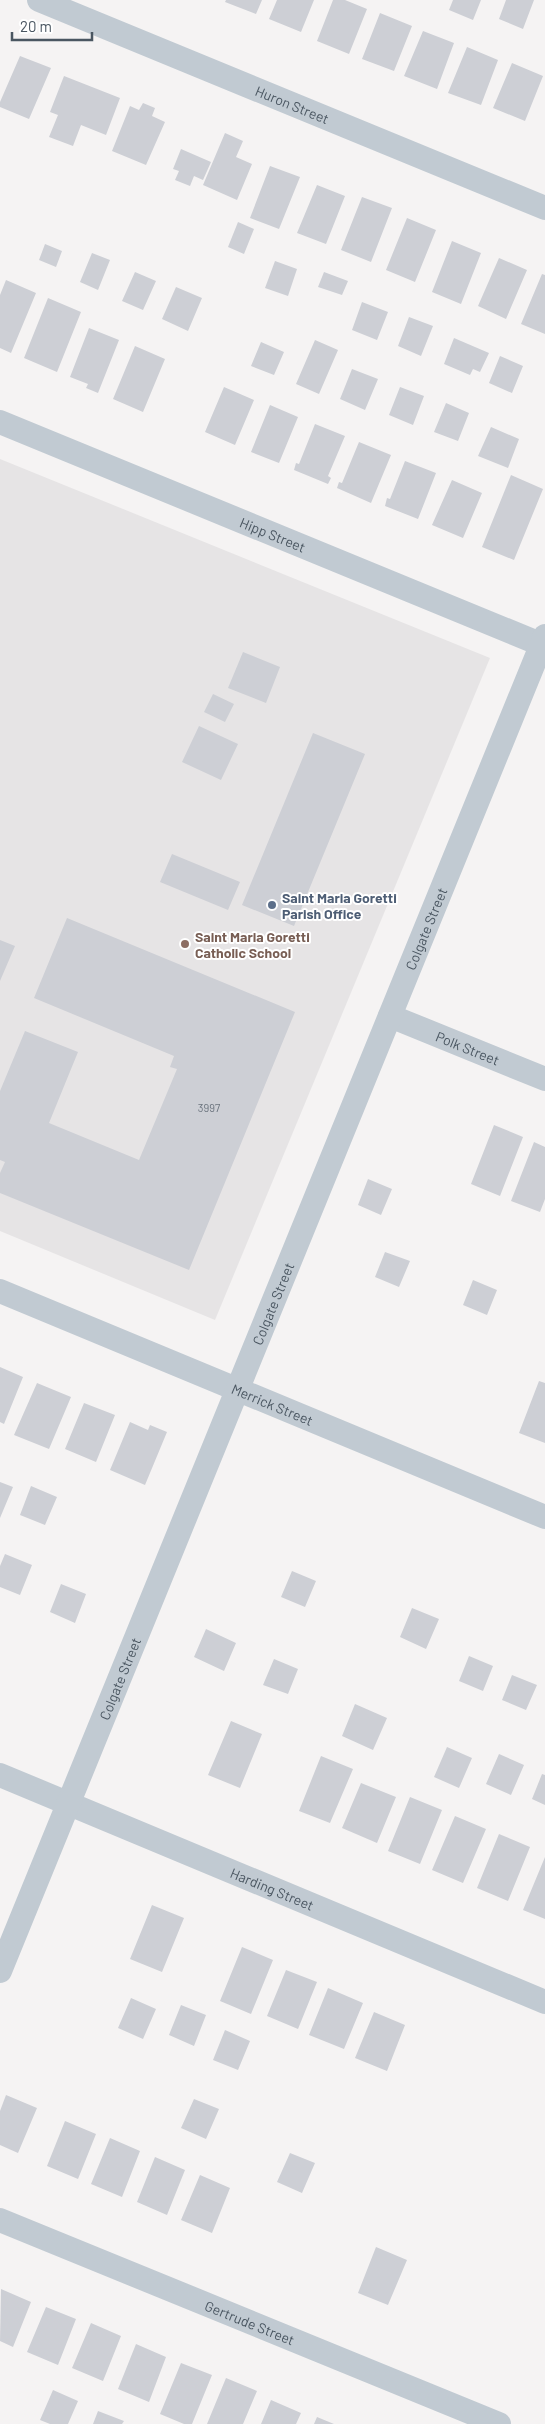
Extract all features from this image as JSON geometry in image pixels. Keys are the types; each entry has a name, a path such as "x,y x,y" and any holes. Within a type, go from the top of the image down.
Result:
{"street":[{"name":"Huron Street","path":"39,0 545,208"},
{"name":"Hipp Street","path":"0,422 544,642"},
{"name":"Colgate Street","path":"0,1971 236,1388 544,642"},
{"name":"Polk Street","path":"390,1016 545,1079"},
{"name":"Merrick Street","path":"0,1291 545,1517"},
{"name":"Harding Street","path":"0,1775 545,2002"},
{"name":"Gertrude Street","path":"0,2220 499,2424"}],"shaded area":[{"name":"Saint Maria Goretti Catholic School","path":"0,459 490,658 215,1320 0,1231"}],"building":[{"path":"226,0 262,0 256,14 225,2"},
{"path":"277,0 314,0 301,32 269,19"},
{"path":"333,0 345,0 367,9 349,54 317,41"},
{"path":"453,0 481,0 473,20 449,10"},
{"path":"506,0 534,0 523,29 499,19"},
{"path":"380,13 412,26 394,71 362,59"},
{"path":"423,31 454,43 437,89 404,76"},
{"path":"467,47 498,60 481,105 448,93"},
{"path":"20,56 51,68 29,119 0,107 0,102"},
{"path":"512,63 543,76 525,121 493,108"},
{"path":"64,76 120,98 106,135 81,125 73,146 49,137 58,115 50,112"},
{"path":"143,103 155,108 152,116 165,122 146,165 112,151 130,106 139,110"},
{"path":"225,133 243,141 236,157 252,164 237,200 203,185"},
{"path":"181,149 211,162 203,180 194,176 190,186 175,180 179,171 173,169"},
{"path":"270,166 300,177 279,229 250,218"},
{"path":"317,185 345,196 326,244 297,233"},
{"path":"362,197 392,208 371,262 341,250"},
{"path":"407,218 436,230 415,282 386,270"},
{"path":"238,222 254,229 244,254 228,247"},
{"path":"452,241 481,253 461,304 432,292"},
{"path":"45,244 62,251 56,267 39,260"},
{"path":"92,253 110,260 98,290 80,282"},
{"path":"499,258 527,270 506,319 478,306"},
{"path":"275,261 297,269 288,296 265,288"},
{"path":"135,272 156,281 143,310 122,301"},
{"path":"324,272 348,281 342,295 318,287"},
{"path":"542,274 545,275 545,334 521,324"},
{"path":"6,280 36,293 11,353 0,348 0,295"},
{"path":"176,287 202,298 188,331 162,319"},
{"path":"48,298 81,312 57,372 24,358"},
{"path":"362,302 388,312 377,340 352,330"},
{"path":"409,317 433,326 421,356 398,346"},
{"path":"89,328 119,340 98,393 86,388 88,384 70,377"},
{"path":"454,338 489,353 480,372 473,369 470,375 444,364"},
{"path":"315,340 338,350 319,394 296,384"},
{"path":"261,342 284,352 274,375 251,366"},
{"path":"135,346 165,359 143,412 113,399"},
{"path":"500,356 523,366 512,393 489,383"},
{"path":"352,369 378,379 365,410 340,399"},
{"path":"224,387 254,400 235,445 205,432"},
{"path":"400,387 424,396 413,425 389,415"},
{"path":"446,403 469,413 458,441 434,432"},
{"path":"270,405 298,417 279,463 251,452"},
{"path":"315,424 345,436 328,476 331,478 328,484 294,470 296,463 299,464"},
{"path":"491,427 519,439 508,468 478,456"},
{"path":"359,442 391,455 371,503 337,488 339,482 342,483"},
{"path":"405,461 436,473 418,519 385,506 387,498 390,499"},
{"path":"511,475 543,489 514,560 482,547"},
{"path":"452,480 482,493 463,538 432,525"},
{"path":"243,652 280,667 266,703 228,688"},
{"path":"213,694 234,704 225,722 204,712"},
{"path":"199,726 238,744 221,780 182,762"},
{"path":"313,733 365,754 294,926 242,905"},
{"path":"172,854 240,882 228,910 160,882"},
{"name":"Saint Maria Goretti Catholic School","path":"67,918 295,1012 189,1270 0,1193 0,1173 5,1162 0,1160 0,1091 25,1031 78,1052 49,1123 139,1160 177,1069 170,1067 174,1056 34,998"},
{"path":"0,940 15,946 0,981"},
{"path":"494,1125 523,1137 500,1196 471,1184"},
{"path":"534,1142 545,1147 545,1199 540,1212 511,1201"},
{"path":"368,1179 392,1189 381,1215 358,1205"},
{"path":"385,1252 410,1261 399,1287 375,1277"},
{"path":"473,1280 497,1290 487,1315 463,1305"},
{"path":"0,1367 23,1377 4,1424 0,1422"},
{"path":"539,1381 545,1383 545,1443 519,1433"},
{"path":"37,1383 71,1397 49,1449 14,1435"},
{"path":"84,1403 115,1415 96,1462 65,1449"},
{"path":"130,1422 148,1430 150,1425 167,1432 145,1485 110,1470"},
{"path":"0,1482 13,1487 0,1518"},
{"path":"31,1486 57,1497 45,1525 20,1515"},
{"path":"5,1554 32,1565 20,1595 0,1587 0,1566"},
{"path":"292,1571 316,1581 305,1607 281,1597"},
{"path":"61,1584 86,1594 75,1623 50,1612"},
{"path":"412,1608 439,1619 426,1649 400,1637"},
{"path":"206,1629 236,1643 224,1671 194,1657"},
{"path":"469,1656 493,1666 483,1691 459,1681"},
{"path":"274,1659 298,1669 288,1694 263,1685"},
{"path":"512,1675 537,1685 526,1710 502,1700"},
{"path":"355,1704 387,1718 373,1750 342,1736"},
{"path":"231,1721 262,1734 240,1788 208,1775"},
{"path":"447,1747 472,1758 459,1788 434,1777"},
{"path":"499,1754 524,1765 511,1795 486,1784"},
{"path":"321,1756 353,1769 330,1823 299,1811"},
{"path":"542,1774 545,1775 545,1805 532,1799"},
{"path":"361,1783 396,1797 377,1843 342,1828"},
{"path":"410,1797 442,1810 420,1864 388,1851"},
{"path":"455,1816 486,1829 463,1883 432,1870"},
{"path":"499,1834 530,1847 508,1901 477,1888"},
{"path":"545,1857 545,1919 523,1910"},
{"path":"152,1905 184,1918 162,1972 130,1959"},
{"path":"242,1947 273,1960 251,2014 220,2001"},
{"path":"286,1970 317,1982 298,2029 267,2016"},
{"path":"328,1988 363,2003 344,2049 309,2035"},
{"path":"131,1998 156,2009 143,2039 118,2028"},
{"path":"181,2005 206,2015 194,2046 169,2035"},
{"path":"374,2012 405,2025 387,2071 355,2058"},
{"path":"225,2030 250,2041 238,2070 213,2060"},
{"path":"6,2095 37,2108 18,2153 0,2145 0,2111"},
{"path":"194,2099 219,2109 206,2139 181,2128"},
{"path":"65,2121 96,2134 78,2179 47,2166"},
{"path":"110,2138 140,2151 122,2197 91,2184"},
{"path":"290,2153 315,2163 302,2193 277,2182"},
{"path":"155,2157 185,2170 167,2215 137,2202"},
{"path":"200,2175 230,2188 212,2233 181,2220"},
{"path":"376,2247 407,2260 388,2305 358,2293"},
{"path":"1,2289 31,2302 13,2347 0,2341"},
{"path":"46,2307 76,2319 58,2365 27,2352"},
{"path":"91,2323 121,2336 103,2381 72,2368"},
{"path":"136,2344 166,2357 149,2402 118,2389"},
{"path":"181,2363 212,2375 192,2424 184,2424 160,2414"},
{"path":"226,2378 257,2391 243,2424 207,2424"},
{"path":"53,2390 78,2401 68,2424 50,2424 40,2420"},
{"path":"271,2400 301,2413 296,2424 261,2424"},
{"path":"98,2411 124,2421 122,2424 93,2424"},
{"path":"317,2417 334,2424 314,2424"}],"place":[{"name":"Saint Maria Goretti Parish Office","path":"272,905"},
{"name":"Saint Maria Goretti Catholic School","path":"185,944"}]}
